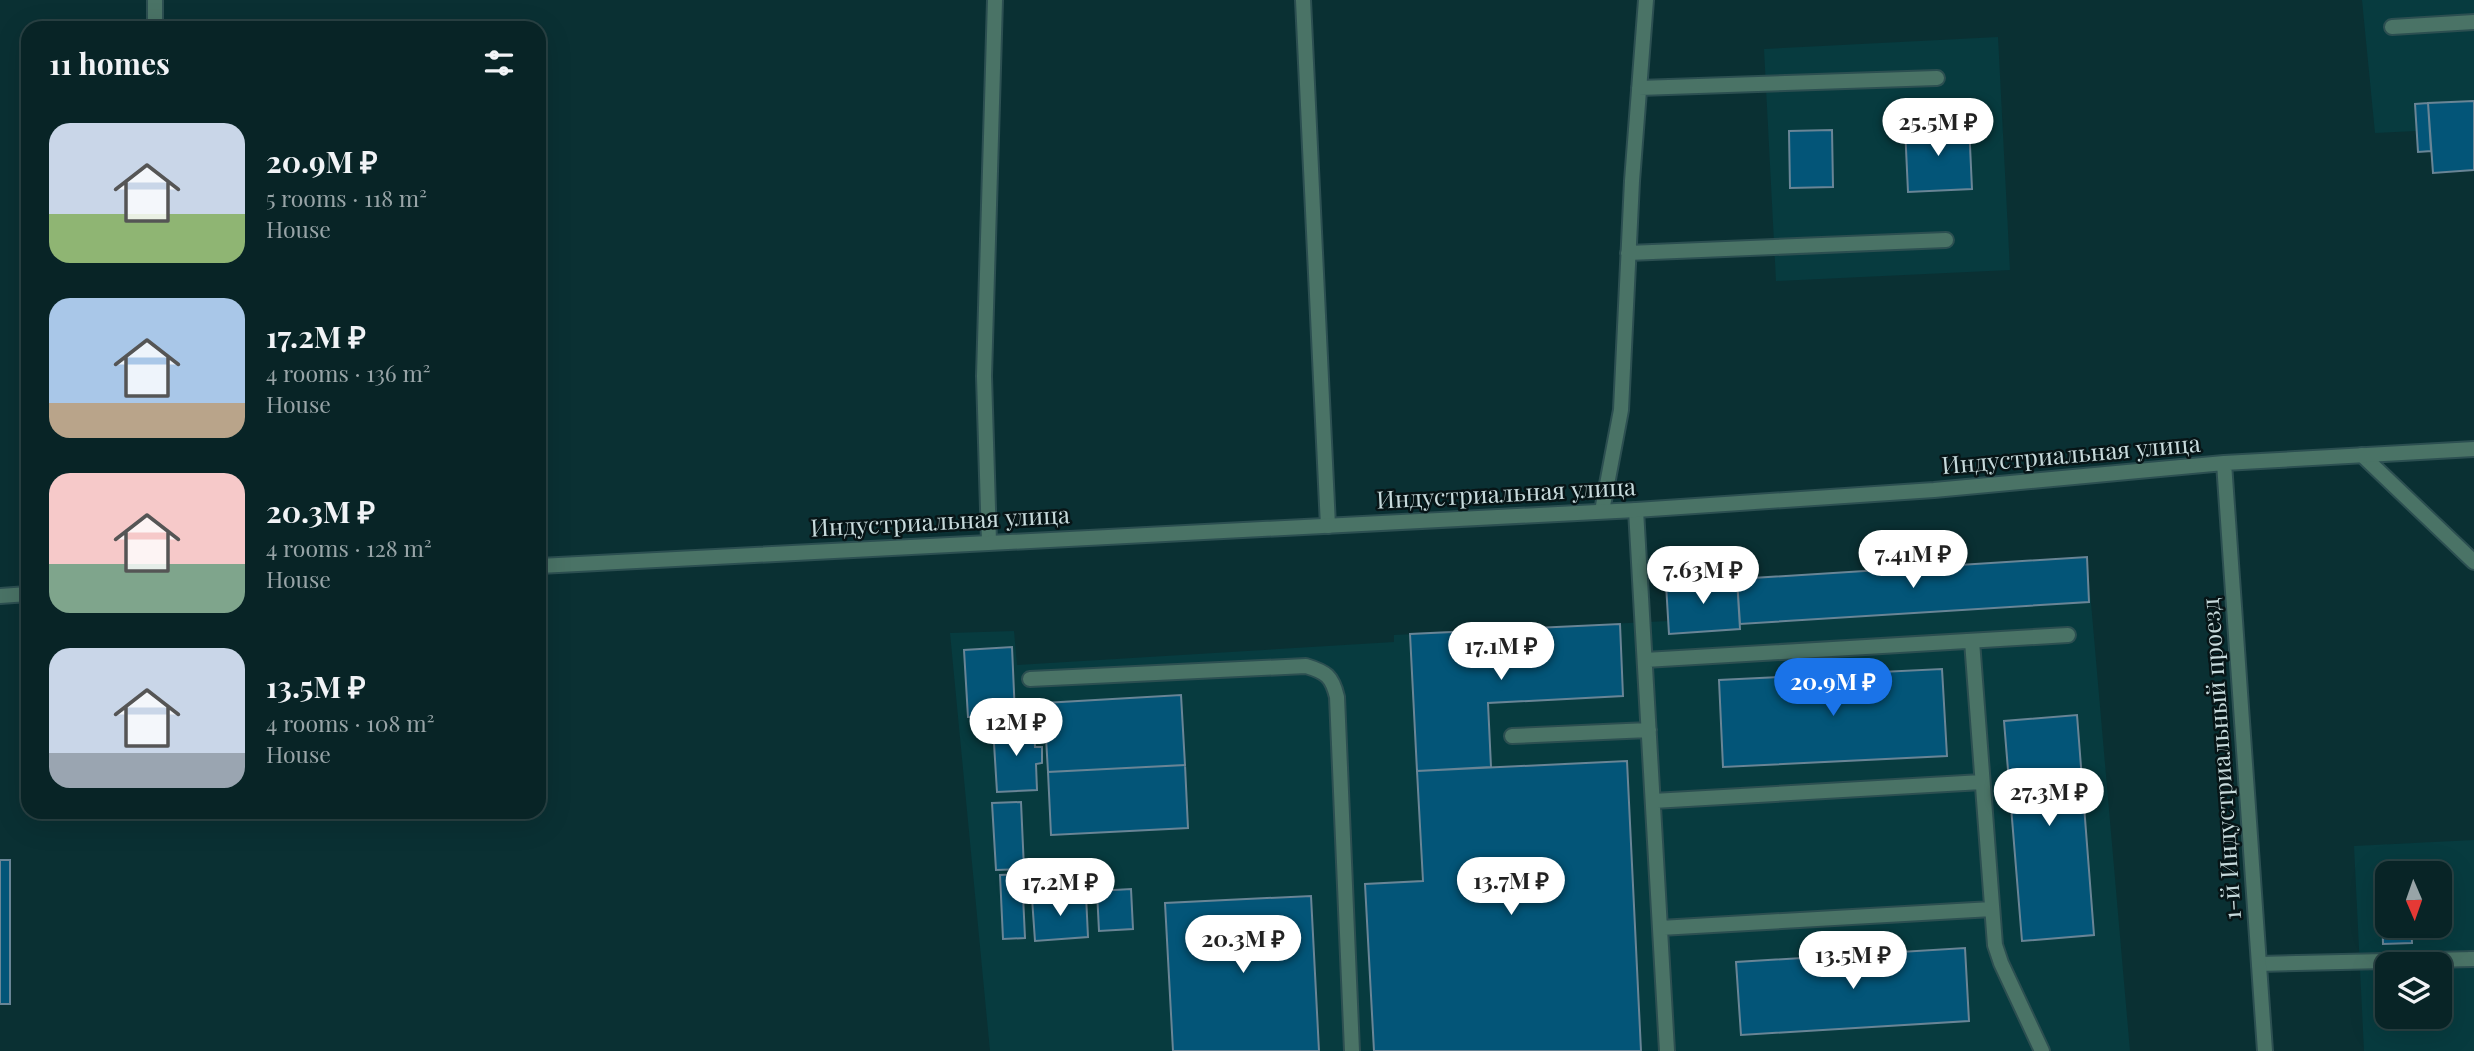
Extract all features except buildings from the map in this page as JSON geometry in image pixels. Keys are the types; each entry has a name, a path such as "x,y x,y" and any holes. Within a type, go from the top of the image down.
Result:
{"street":[{"path":"155,0 155,21"},
{"path":"989,542 984,376 995,0"},
{"path":"1303,0 1328,526"},
{"path":"1602,511 1620,410 1646,0"},
{"path":"2392,27 2474,22"},
{"path":"1639,88 1937,78"},
{"path":"1628,253 1946,240"},
{"name":"Индустриальная улица","path":"546,566 1636,509 1934,490 2224,463 2474,449"},
{"path":"2362,455 2474,562"},
{"name":"1-й Индустриальный проезд","path":"2224,463 2265,1051"},
{"path":"1636,509 1667,1051"},
{"path":"0,596 21,594"},
{"path":"1645,660 2068,635"},
{"path":"1972,641 1995,945 2042,1051"},
{"path":"1030,679 1306,666 1320,670 1333,681 1337,697 1352,1051"},
{"path":"1512,736 1649,730"},
{"path":"1653,801 1982,782"},
{"path":"1660,928 1992,909"},
{"path":"2259,964 2474,959"}],"shaded area":[{"path":"2362,0 2474,0 2474,170 2433,173 2431,152 2418,152 2416,131 2375,133"},
{"path":"1998,37 2010,270 1776,281 1764,49"},
{"path":"2087,557 2130,1051 990,1051 950,633 1014,631 1017,665 1394,642 1394,635 1668,621 1737,579"},
{"path":"2474,840 2474,1051 2364,1051 2354,846"}]}
